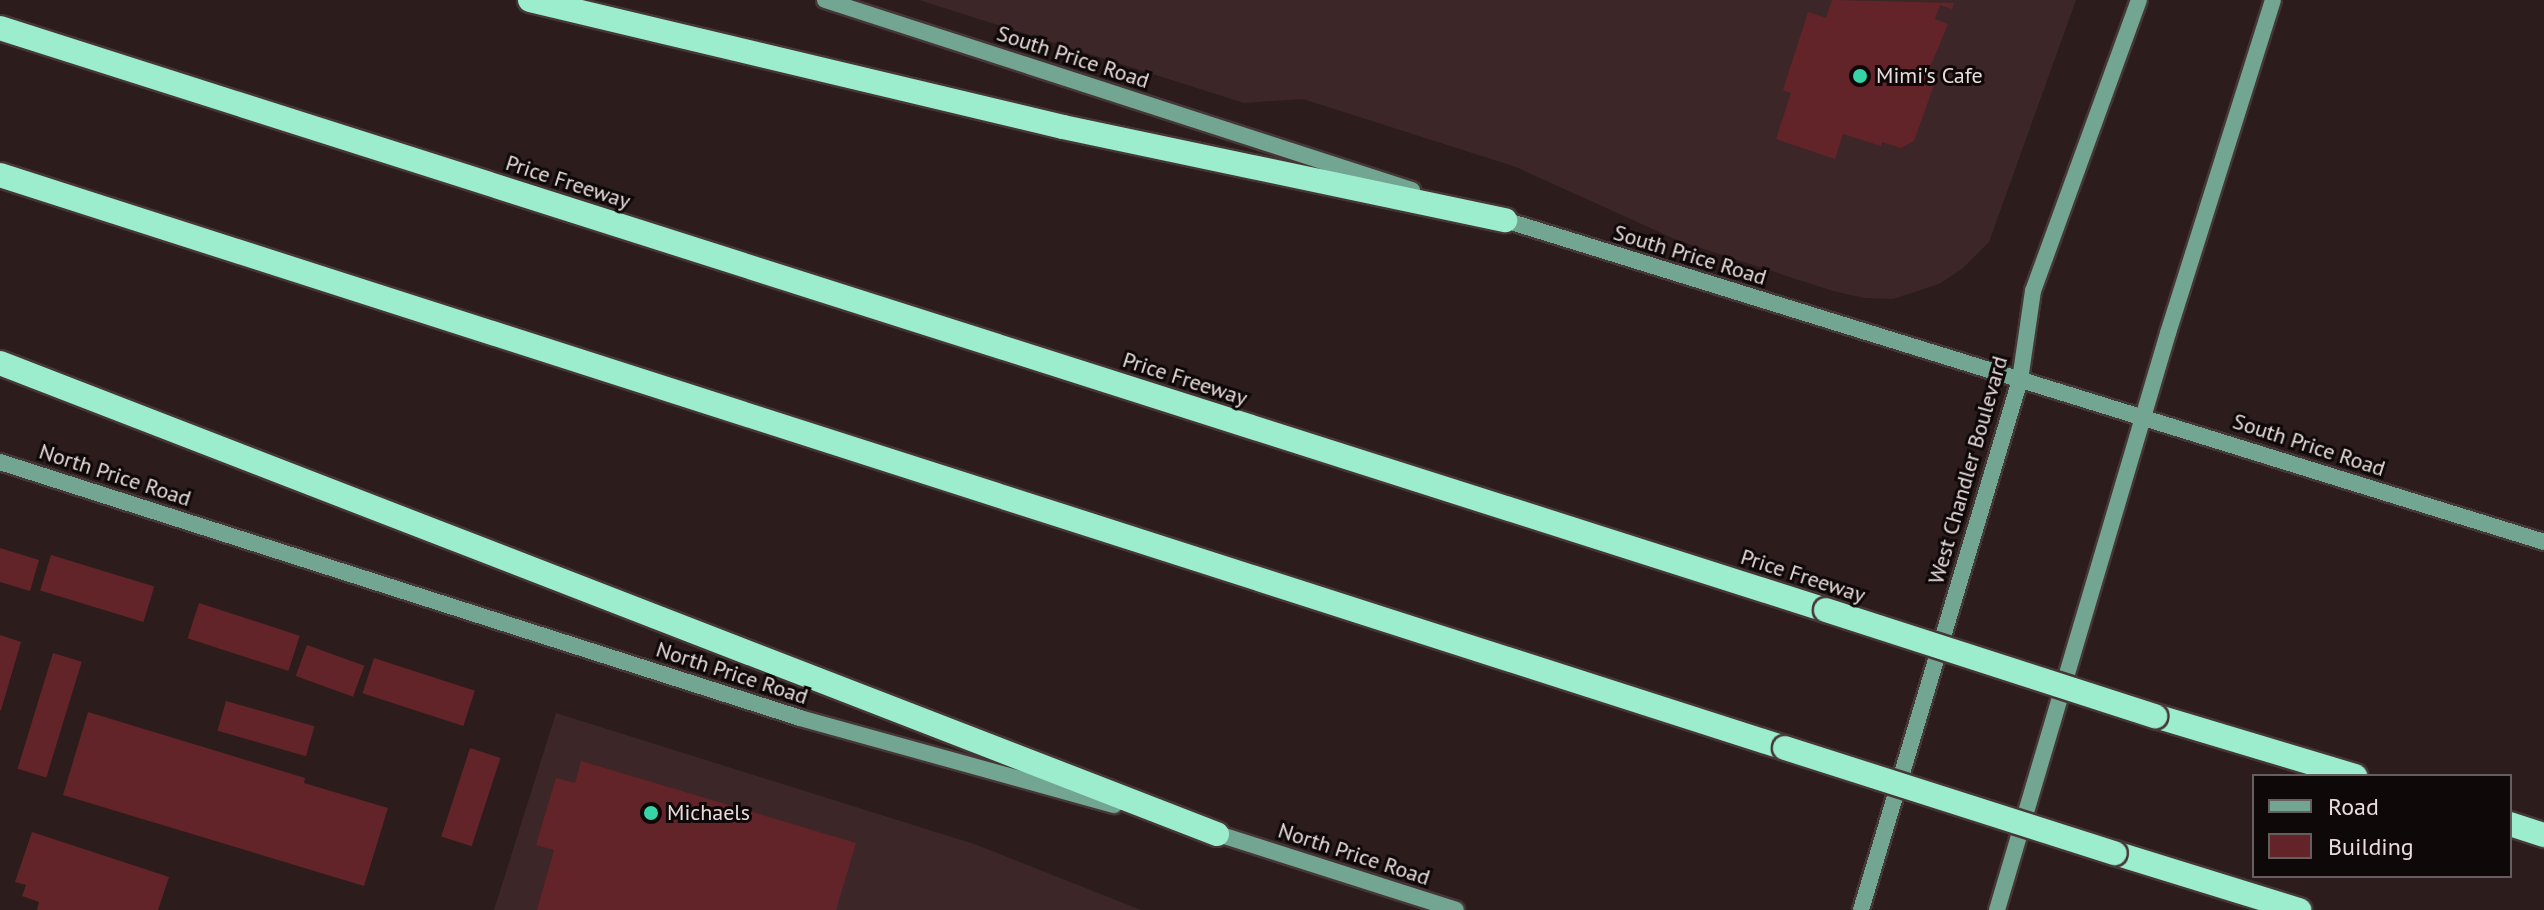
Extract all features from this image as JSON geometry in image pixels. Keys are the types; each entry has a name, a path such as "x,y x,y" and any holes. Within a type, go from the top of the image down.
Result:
{"highway":[{"path":"530,0 1063,127 1505,220"},
{"name":"Price Freeway","path":"0,28 2155,716 2348,774"},
{"path":"0,175 2299,910"},
{"path":"0,363 1217,834"},
{"path":"2512,825 2544,835"}],"main road":[{"name":"South Price Road","path":"825,0 1505,220 2544,542"},
{"name":"West Chandler Boulevard","path":"1861,910 2020,380 2033,291 2139,0"},
{"path":"1997,910 2142,418 2273,0"},
{"name":"North Price Road","path":"0,462 800,718 1217,834 1456,910"}],"shaded area":[{"path":"919,0 2076,0 1989,242 1962,269 1939,284 1893,299 1864,298 1833,291 1679,241 1516,167 1303,99 1244,103"},
{"path":"556,713 977,845 1141,910 494,910"}],"building":[{"name":"Mimi's Cafe","path":"1832,0 1954,3 1952,9 1940,5 1935,19 1948,24 1929,70 1935,82 1914,141 1901,148 1882,142 1881,146 1843,134 1835,159 1776,139 1791,93 1783,90 1808,12 1826,18"},
{"path":"0,548 39,560 30,591 0,582"},
{"path":"51,555 154,587 143,622 40,590"},
{"path":"199,603 300,636 288,671 188,638"},
{"path":"0,635 21,642 1,710 0,710"},
{"path":"307,645 364,666 353,697 296,676"},
{"path":"53,653 82,662 46,777 18,769"},
{"path":"374,658 475,691 463,726 363,693"},
{"path":"226,701 314,726 306,756 217,731"},
{"path":"88,712 305,778 304,783 388,808 364,886 63,795"},
{"path":"470,748 500,758 472,846 441,836"},
{"name":"Michaels","path":"581,761 856,843 836,910 537,910 554,850 536,845 556,778 575,783"},
{"path":"32,832 169,877 158,910 37,910 39,902 22,896 26,885 15,882"}],"place":[{"name":"Mimi's Cafe","path":"1860,76"},
{"name":"Michaels","path":"651,813"}]}
